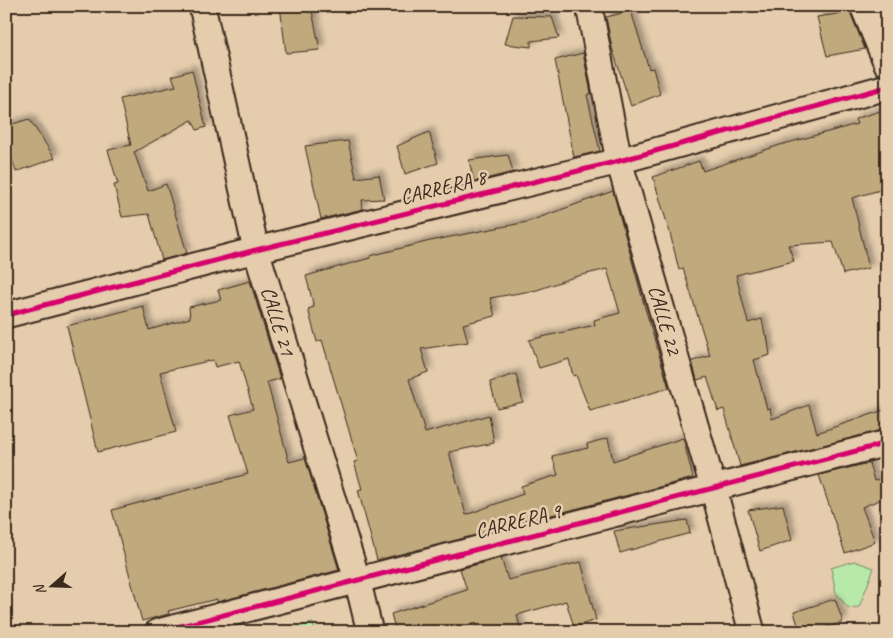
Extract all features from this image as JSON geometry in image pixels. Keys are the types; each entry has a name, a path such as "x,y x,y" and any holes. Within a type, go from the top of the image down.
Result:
{"street":[{"name":"CALLE 21","path":"202,6 256,250 357,579 370,632"},
{"name":"CALLE 22","path":"589,6 619,161 713,487 752,632"},
{"path":"863,6 887,64"},
{"name":"CARRERA 8","path":"6,315 256,250 619,161 887,87"},
{"name":"CARRERA 9","path":"158,632 887,442"}],"green space":[{"path":"854,561 874,568 859,607 848,608 836,593 831,568"},
{"path":"313,623 315,632 279,632"}],"building":[{"path":"280,6 311,6 320,50 286,53"},
{"path":"631,11 649,69 653,68 660,94 631,106 612,48 606,17"},
{"path":"850,12 865,49 827,56 817,17"},
{"path":"513,16 552,17 559,38 531,41 531,47 505,44"},
{"path":"583,53 591,93 587,95 600,151 574,157 555,60"},
{"path":"192,70 206,127 197,130 192,120 134,152 148,191 166,184 187,253 162,260 149,214 122,217 114,185 118,184 108,150 131,145 120,99 176,86 172,76"},
{"path":"887,109 887,188 852,198 869,268 843,274 833,242 788,245 794,261 736,275 748,323 762,319 765,335 767,335 770,355 754,360 767,409 770,408 772,419 809,405 817,433 887,409 887,429 740,466 724,409 718,411 707,377 697,380 692,361 710,356 683,268 679,270 653,177 699,161 703,171 780,145 857,124 855,119"},
{"path":"29,119 55,158 16,172 6,138 6,126"},
{"path":"429,132 438,163 405,174 397,146"},
{"path":"348,141 356,178 379,175 384,199 362,200 363,209 321,219 305,146"},
{"path":"508,155 513,172 474,182 469,160"},
{"path":"613,191 669,388 590,411 576,375 573,376 569,359 539,368 529,340 595,325 594,320 620,313 607,269 574,277 537,290 490,298 495,316 463,324 468,342 421,349 428,372 409,379 425,433 489,415 494,443 449,452 466,515 523,494 521,486 558,475 552,456 588,448 587,444 608,438 613,461 683,438 693,478 560,513 531,520 530,518 491,529 492,531 377,560 358,490 362,489 354,462 358,461 322,340 317,342 308,309 314,307 306,276 370,258 370,256 430,241 527,222"},
{"path":"250,281 280,379 267,382 289,462 305,458 339,570 217,602 217,599 168,611 169,614 142,621 112,510 248,474 230,415 253,409 239,361 215,367 213,360 160,372 176,432 98,452 67,326 143,306 149,330 190,318 189,307 221,300 218,290"},
{"path":"516,374 523,402 497,408 490,382"},
{"path":"869,463 874,481 882,478 887,489 887,497 862,507 875,542 845,553 819,475"},
{"path":"783,505 792,540 760,551 748,510"},
{"path":"687,520 690,533 620,553 614,531"},
{"path":"501,558 508,580 581,562 596,620 574,627 566,601 517,615 521,632 479,632 476,623 447,632 396,632 391,614 467,590 460,569"},
{"path":"835,599 843,622 812,632 800,632 794,612"}],"cycle path":[{"path":"6,315 256,250 619,161 887,87"},
{"path":"158,632 887,443"}]}
